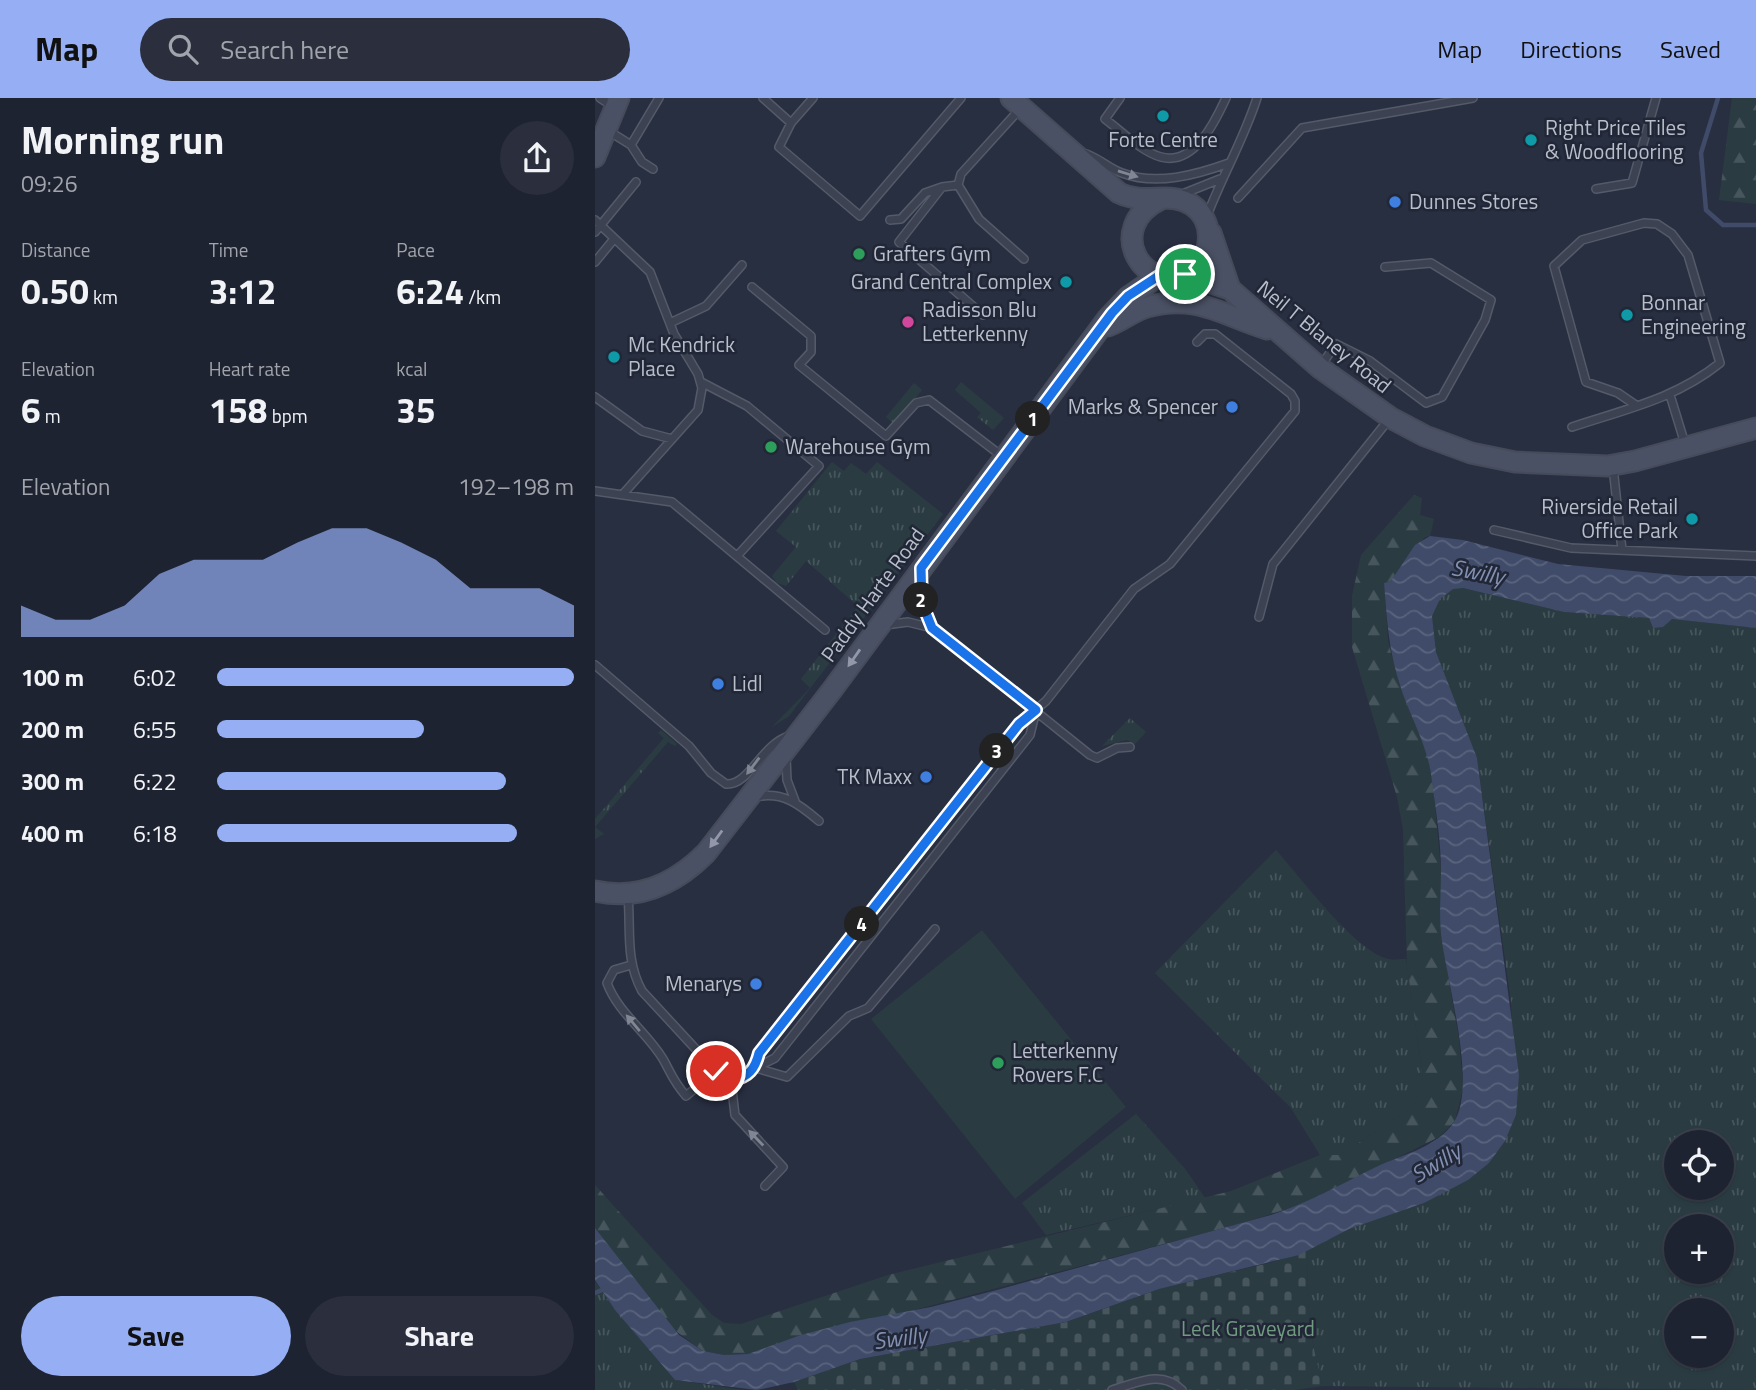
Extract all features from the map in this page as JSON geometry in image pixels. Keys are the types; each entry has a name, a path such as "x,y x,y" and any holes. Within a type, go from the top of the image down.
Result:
{"main road":[{"path":"599,142 612,101"},
{"path":"1016,101 1119,193 1140,201 1167,198 1194,206 1207,225 1207,249 1203,258 1185,274 1160,275 1138,260 1131,240 1137,217 1144,209 1167,198"},
{"name":"Neil T Blaney Road","path":"1207,225 1230,289"},
{"name":"Neil T Blaney Road","path":"1185,274 1230,289 1276,332 1354,395 1425,436 1459,449 1515,462 1613,465 1756,428"},
{"name":"Paddy Harte Road","path":"595,891 628,894 660,887 686,872 706,853 832,690 877,626 1101,329 1128,296 1160,275"},
{"path":"1101,329 1146,307 1183,302 1214,307 1276,332"}],"lane":[{"path":"631,145 659,98"},
{"path":"763,98 791,123"},
{"path":"813,98 791,123 779,147 860,216 961,98"},
{"path":"1120,98 1105,119 1153,153 1168,158 1194,148 1226,98"},
{"path":"1207,225 1220,179 1245,134 1257,98"},
{"path":"1238,198 1302,128 1473,98"},
{"path":"1596,189 1632,183 1656,98"},
{"path":"1016,101 961,174 958,185 979,219 1024,259"},
{"path":"599,142 631,145"},
{"path":"631,145 642,162 653,169"},
{"path":"1066,147 1089,154 1122,173 1140,178 1182,177 1229,163"},
{"path":"1167,198 1220,179"},
{"path":"624,494 701,404 701,382 670,323 650,272 596,227 636,182"},
{"path":"890,220 901,219 931,188 958,185"},
{"path":"942,187 899,243 983,315"},
{"path":"1572,427 1637,406 1670,395 1695,384 1720,363 1688,255 1672,234 1657,224 1644,223 1582,240 1554,266 1586,382 1618,393 1637,406"},
{"path":"595,262 612,238"},
{"path":"1320,368 1336,344 1370,360 1426,403 1442,397 1485,320 1491,300 1431,263 1385,267"},
{"path":"670,323 706,306 743,265"},
{"path":"752,287 811,336 811,352 799,365 886,436 916,403 929,400 1003,458"},
{"path":"755,1068 759,1053 1019,724 1036,710 1134,589 1170,564 1295,411 1295,401 1291,394 1215,334 1205,334 1197,342"},
{"path":"701,382 747,406 819,466 738,555"},
{"path":"1670,395 1687,448"},
{"path":"595,397 642,431 672,439"},
{"path":"1259,617 1273,564 1391,418"},
{"path":"1613,465 1622,550"},
{"path":"595,491 673,502 824,630"},
{"path":"1495,530 1571,548 1756,556"},
{"path":"921,568 922,603 932,628"},
{"path":"877,626 908,622 932,628 1097,758 1117,748 1129,747"},
{"path":"595,666 689,746 711,773 724,783 737,783 769,747 784,738 790,741 787,780 795,801"},
{"path":"628,894 631,965 642,991 716,1071 731,1081 742,1078 775,1058 1030,735 1036,710"},
{"path":"745,800 774,795 795,801 819,821"},
{"path":"755,1068 787,1076 849,1016 868,1008 935,929"},
{"path":"631,965 614,970 607,983 611,997 663,1059 671,1079 686,1096 716,1071"},
{"path":"731,1081 731,1101 735,1115 783,1167 765,1186"},
{"path":"1112,1390 1158,1378 1174,1383 1182,1390"}],"green space":[{"path":"1732,98 1756,98 1756,204 1719,200"},
{"path":"961,382 1004,418 993,430 977,417 981,413 955,390"},
{"path":"914,383 922,390 894,424 886,417"},
{"path":"832,462 844,471 851,463 866,474 877,462 943,514 789,716 772,727 810,688 801,679 858,606 806,561 786,586 777,583 772,576 796,547 776,531"},
{"path":"1414,495 1422,498 1420,515 1434,519 1430,536 1425,537 1391,581 1384,583 1388,641 1399,683 1427,753 1433,783 1441,872 1441,935 1459,1039 1463,1088 1455,1121 1439,1137 1303,1204 1239,1224 748,1354 724,1355 703,1351 673,1329 595,1228 595,1185 712,1315 724,1323 741,1324 888,1275 1231,1191 1320,1155 1340,1155 1410,1109 1419,1096 1423,1076 1407,966 1403,829 1397,797 1352,647 1352,596 1361,555"},
{"path":"1453,588 1463,588 1564,612 1649,618 1653,628 1671,619 1756,628 1756,1390 1323,1386 1314,1351 1310,1319 1308,1250 1349,1229 1424,1203 1489,1163 1505,1141 1516,1115 1511,1002 1477,758 1436,652 1432,616 1439,599"},
{"path":"1130,718 1146,732 1135,744 1127,740 1102,746"},
{"path":"661,730 677,744 675,746 668,742 595,827 595,819 664,738 658,733"},
{"path":"595,827 604,834 595,839"},
{"path":"1276,850 1327,910 1357,940 1385,958 1406,959 1423,1077 1419,1096 1410,1109 1340,1155 1320,1155 1291,1108 1155,973"},
{"name":"Letterkenny Rovers F.C","path":"982,930 1126,1107 1015,1199 871,1019"},
{"path":"1136,1114 1186,1170 1205,1198 1046,1235 1022,1203"},
{"name":"Leck Graveyard","path":"1308,1250 1309,1319 1323,1386 1294,1390 798,1390 794,1382 860,1359 1067,1322 1159,1289 1277,1261"},
{"path":"595,1281 615,1310 675,1380 743,1390 595,1390"}],"water":[{"name":"Swilly","path":"1430,536 1463,540 1558,564 1686,576 1756,576 1756,628 1672,619 1663,627 1653,628 1649,618 1564,612 1463,588 1453,589 1440,599 1432,616 1436,652 1477,758 1519,1075 1516,1115 1505,1141 1489,1163 1468,1180 1424,1203 1349,1229 1299,1255 1159,1289 1066,1322 860,1359 794,1382 757,1390 675,1380 615,1310 595,1280 595,1228 679,1335 703,1351 724,1355 748,1354 801,1335 850,1322 931,1307 1271,1215 1310,1200 1427,1145 1446,1131 1454,1122 1461,1105 1463,1083 1462,1058 1441,934 1438,826 1427,756 1403,695 1392,656 1384,583 1391,581 1415,545"}],"waterway":[{"path":"1718,98 1701,153 1706,210 1723,225 1756,225"},
{"path":"595,1293 607,1288"}],"place":[{"name":"Forte Centre","path":"1163,116"},
{"name":"Right Price Tiles & Woodflooring","path":"1531,140"},
{"name":"Dunnes Stores","path":"1395,202"},
{"name":"Grafters Gym","path":"859,254"},
{"name":"Grand Central Complex","path":"1066,282"},
{"name":"Bonnar Engineering","path":"1627,315"},
{"name":"Radisson Blu Letterkenny","path":"908,322"},
{"name":"Mc Kendrick Place","path":"614,357"},
{"name":"Marks & Spencer","path":"1232,407"},
{"name":"Warehouse Gym","path":"771,447"},
{"name":"Riverside Retail Office Park","path":"1692,519"},
{"name":"Lidl","path":"718,684"},
{"name":"TK Maxx","path":"926,777"},
{"name":"Menarys","path":"756,984"},
{"name":"Letterkenny Rovers F.C","path":"998,1063"}],"route":[{"path":"716,1071 731,1081 742,1078 755,1068 759,1053 1019,724 1036,710 932,628 922,603 921,568 1112,313 1128,296 1160,275 1185,274"}]}
